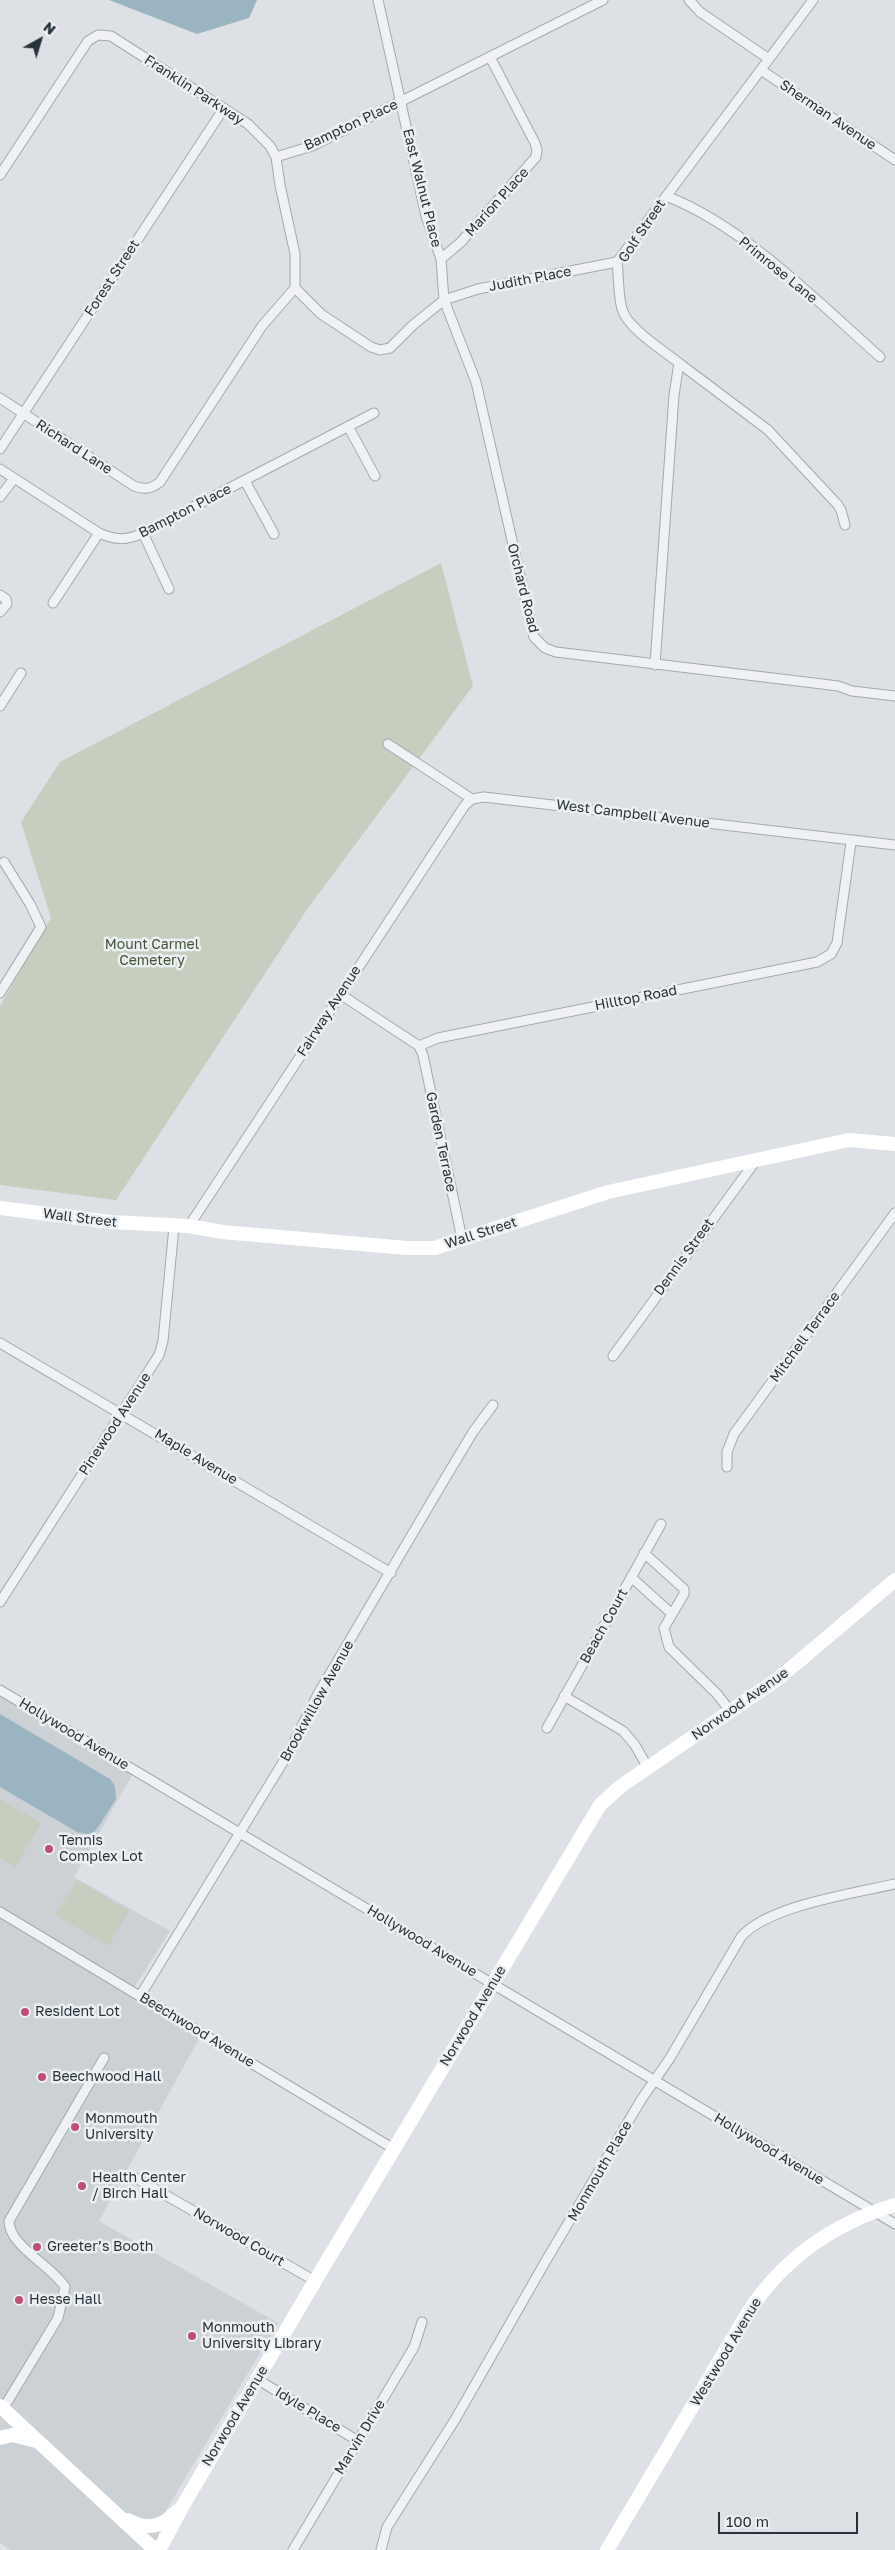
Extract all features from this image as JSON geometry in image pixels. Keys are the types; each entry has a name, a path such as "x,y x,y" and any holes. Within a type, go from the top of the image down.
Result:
{"street":[{"name":"East Walnut Place","path":"378,0 426,216 441,259"},
{"name":"Bampton Place","path":"276,157 312,146 603,0"},
{"path":"689,0 700,12 769,59"},
{"name":"Golf Street","path":"679,362 641,333 626,317 622,309 617,262 813,0"},
{"name":"Franklin Parkway","path":"0,176 88,41 103,34 111,36 248,124 270,146 276,157"},
{"name":"Marion Place","path":"441,259 461,242 536,157 535,143 490,57"},
{"name":"Sherman Avenue","path":"761,70 895,160"},
{"name":"Forest Street","path":"0,448 224,108"},
{"path":"276,157 295,254 295,288 321,314 371,347 380,350 394,345 413,325 444,300"},
{"name":"Primrose Lane","path":"666,196 687,204 758,250 880,357"},
{"name":"Orchard Road","path":"441,259 444,300 476,382 534,637 545,648 556,652 838,686 852,691 895,696"},
{"name":"Judith Place","path":"444,300 478,289 617,262"},
{"name":"Richard Lane","path":"0,398 134,486 151,488 160,482 262,326 295,288"},
{"path":"655,665 674,395 679,362 777,438 837,504 841,510 845,525"},
{"name":"Bampton Place","path":"0,469 13,480 99,533 113,539 124,540 143,534 374,413"},
{"path":"348,426 376,476"},
{"path":"0,497 13,480"},
{"path":"245,481 274,534"},
{"path":"53,603 99,533"},
{"path":"143,534 169,589"},
{"path":"0,595 6,599 7,604 0,612"},
{"path":"0,706 21,673"},
{"path":"388,744 472,799"},
{"name":"West Campbell Avenue","path":"472,799 484,797 895,846"},
{"name":"Fairway Avenue","path":"189,1226 465,805 472,799"},
{"name":"Hilltop Road","path":"419,1046 438,1038 821,961 831,954 837,943 851,842"},
{"path":"0,993 41,928 30,904 4,862"},
{"path":"340,994 419,1046"},
{"name":"Garden Terrace","path":"419,1046 423,1055 462,1239"},
{"name":"Wall Street","path":"0,1208 110,1222 174,1227 189,1226 222,1232 407,1248 435,1248 479,1235 587,1197 849,1140 895,1144"},
{"name":"Dennis Street","path":"613,1356 757,1159"},
{"name":"Mitchell Terrace","path":"727,1466 727,1452 734,1434 895,1213"},
{"name":"Pinewood Avenue","path":"0,1602 156,1362 162,1346 174,1227"},
{"name":"Maple Avenue","path":"0,1343 390,1573"},
{"name":"Brookwillow Avenue","path":"140,1996 288,1754 318,1694 473,1432 493,1405"},
{"name":"Beach Court","path":"546,1728 661,1524"},
{"path":"644,1553 684,1589 684,1594 663,1633 669,1648 717,1694 731,1712"},
{"path":"631,1577 672,1614"},
{"name":"Norwood Avenue","path":"159,2550 185,2502 315,2281 600,1805 621,1786 731,1712 814,1651 895,1580"},
{"name":"Hollywood Avenue","path":"0,1690 895,2224"},
{"path":"564,1696 623,1731 648,1768"},
{"name":"Monmouth Place","path":"381,2550 387,2527 456,2418 501,2336 746,1930 766,1918 781,1912 895,1884"},
{"name":"Beechwood Avenue","path":"0,1912 394,2149"},
{"path":"104,2058 9,2221 11,2232 18,2242 48,2267 65,2287 58,2318 1,2410 117,2513 154,2550"},
{"name":"Norwood Court","path":"136,2178 315,2281"},
{"name":"Westwood Avenue","path":"607,2550 758,2297 788,2264 807,2248 828,2234 875,2211 895,2205"},
{"name":"Marvin Drive","path":"293,2550 414,2346 422,2322"},
{"name":"Idyle Place","path":"257,2380 358,2441"},
{"path":"0,2438 12,2435 40,2443"},
{"path":"117,2513 138,2526 149,2528 158,2526 185,2502"}],"shaded area":[{"name":"Monmouth University","path":"0,1690 135,1770 74,1877 170,1931 132,1991 202,2033 99,2221 278,2323 159,2522 159,2550 11,2550 0,2543"}],"green space":[{"name":"Mount Carmel Cemetery","path":"441,563 473,686 308,908 116,1200 0,1185 0,1006 51,918 21,822 60,762"},
{"path":"0,1799 41,1823 15,1867 0,1858"},
{"path":"77,1880 129,1911 108,1946 55,1915"}],"water":[{"path":"109,0 257,0 249,18 197,34"},
{"path":"0,1714 110,1779 115,1786 116,1799 94,1832 87,1834 77,1832 0,1787"}],"place":[{"name":"Tennis Complex Lot","path":"49,1849"},
{"name":"Resident Lot","path":"25,2012"},
{"name":"Beechwood Hall","path":"42,2077"},
{"name":"Monmouth University","path":"75,2127"},
{"name":"Health Center / Birch Hall","path":"82,2186"},
{"name":"Greeter’s Booth","path":"37,2247"},
{"name":"Hesse Hall","path":"19,2300"},
{"name":"Monmouth University Library","path":"192,2336"}]}
